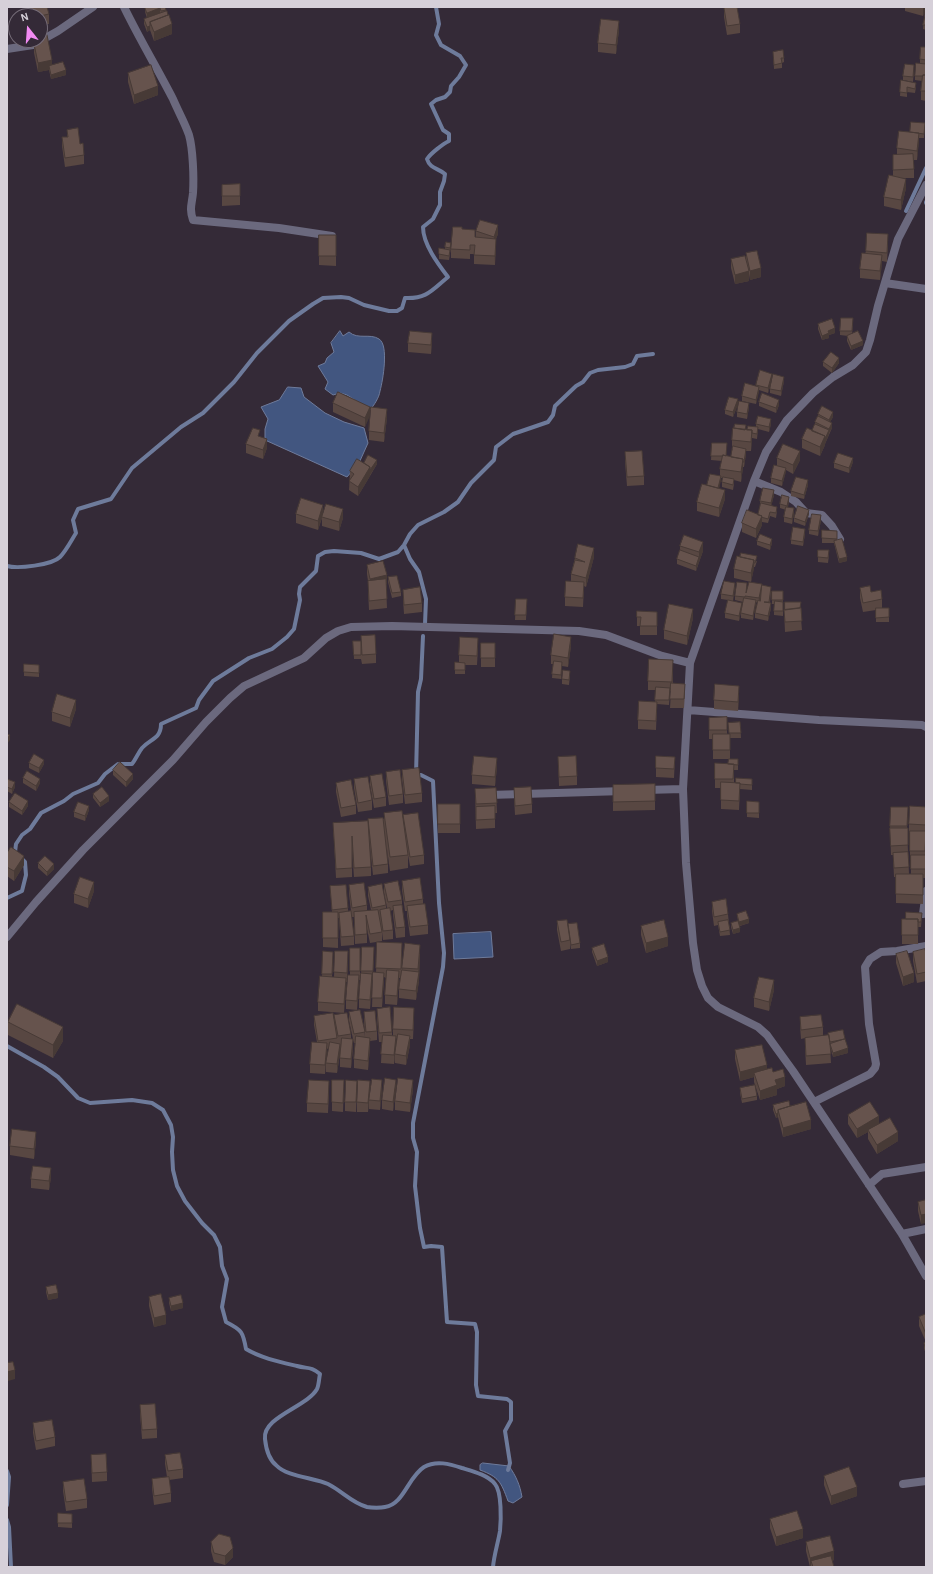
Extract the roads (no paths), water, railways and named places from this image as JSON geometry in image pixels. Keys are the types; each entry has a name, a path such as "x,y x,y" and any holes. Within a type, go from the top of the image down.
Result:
{"street":[{"path":"7,49 33,45 58,31 92,7"},
{"path":"124,7 155,64 189,136 193,181 193,194 190,210 193,220 279,228 332,236"},
{"path":"926,185 898,239 866,352 853,365 833,377 813,393 787,420 766,452 754,481 690,663 683,789 686,863 693,943 697,970 702,986 708,998 718,1007 758,1027 767,1035 793,1071 902,1234 926,1276"},
{"path":"885,283 926,289"},
{"path":"754,481 781,492 796,502 806,513 822,515 832,526 840,540"},
{"path":"7,937 83,850 173,760 206,722 230,698 244,686 304,658 326,638 338,631 351,627 392,626 580,631 606,635 662,656 690,663"},
{"path":"688,710 819,720 922,724 926,727"},
{"path":"489,795 683,789"},
{"path":"923,914 926,891"},
{"path":"814,1102 870,1074 875,1068 876,1056 869,1024 865,967 870,959 881,952 926,946"},
{"path":"869,1185 882,1174 926,1167"},
{"path":"902,1234 926,1229"},
{"path":"903,1484 926,1481"}],"water":[{"path":"340,331 343,336 349,332 356,336 375,337 379,339 384,348 385,355 383,379 379,396 370,410 347,395 340,393 333,395 325,389 328,382 318,366 325,363 327,358 334,352 331,343"},
{"path":"288,387 301,388 304,397 325,413 344,422 364,428 368,443 359,463 347,477 265,440 265,429 268,419 261,407 279,400"},
{"path":"491,932 493,957 454,959 453,934"},
{"path":"483,1463 509,1466 514,1473 522,1497 513,1503 508,1501 498,1481 491,1475 480,1470 480,1465"}],"waterway":[{"path":"7,566 35,566 56,560 60,557 76,533 73,520 78,509 111,499 132,468 181,427 203,413 234,382 257,353 289,321 313,304 323,298 341,297 349,298 364,305 389,311 397,311 402,308 405,298 419,297 429,293 448,277 428,247 423,227 433,219 440,205 440,192 445,174 432,167 427,159 437,149 449,141 449,134 443,130 431,104 436,100 445,97 450,92 451,86 459,77 466,65 460,56 441,45 436,35 439,24 436,7"},
{"path":"906,211 926,168"},
{"path":"7,898 22,891 26,875 25,862 15,852 16,844 22,835 30,829 41,813 64,801 73,794 98,783 105,774 118,764 132,764 142,748 157,736 161,729 161,724 196,708 199,700 213,681 249,658 272,649 287,637 294,629 300,600 300,587 316,571 318,556 325,552 334,551 361,553 379,559 398,552 418,525 444,512 458,502 471,483 494,460 496,447 513,434 548,422 553,415 555,406 576,386 583,382 590,373 598,370 625,367 633,364 637,356 653,354"},
{"path":"404,545 410,559 419,572 426,599 425,624"},
{"path":"423,636 421,679 418,692 416,776 421,775 433,781 439,903 444,953 443,967 413,1123 413,1138 417,1152 415,1186 424,1247 442,1247 447,1322 475,1324 477,1332 476,1385 478,1396 507,1399 511,1402 511,1420 505,1431 510,1463 508,1470"},
{"path":"7,1046 44,1067 58,1077 78,1098 90,1103 132,1100 152,1103 163,1110 171,1125 173,1137 173,1170 177,1186 185,1201 202,1223 214,1235 220,1247 222,1266 227,1279 222,1307 226,1322 241,1332 246,1349 258,1355 317,1371 320,1374 318,1387 312,1395 277,1418 270,1424 266,1431 265,1439 267,1450 274,1464 294,1475 328,1484 357,1503 371,1508 385,1507 397,1501 419,1471 429,1465 438,1463 448,1464 470,1470 484,1476 495,1484 500,1500 500,1531 493,1567"},
{"path":"7,1471 9,1477 7,1505"},
{"path":"7,1520 9,1527 11,1567"}]}
